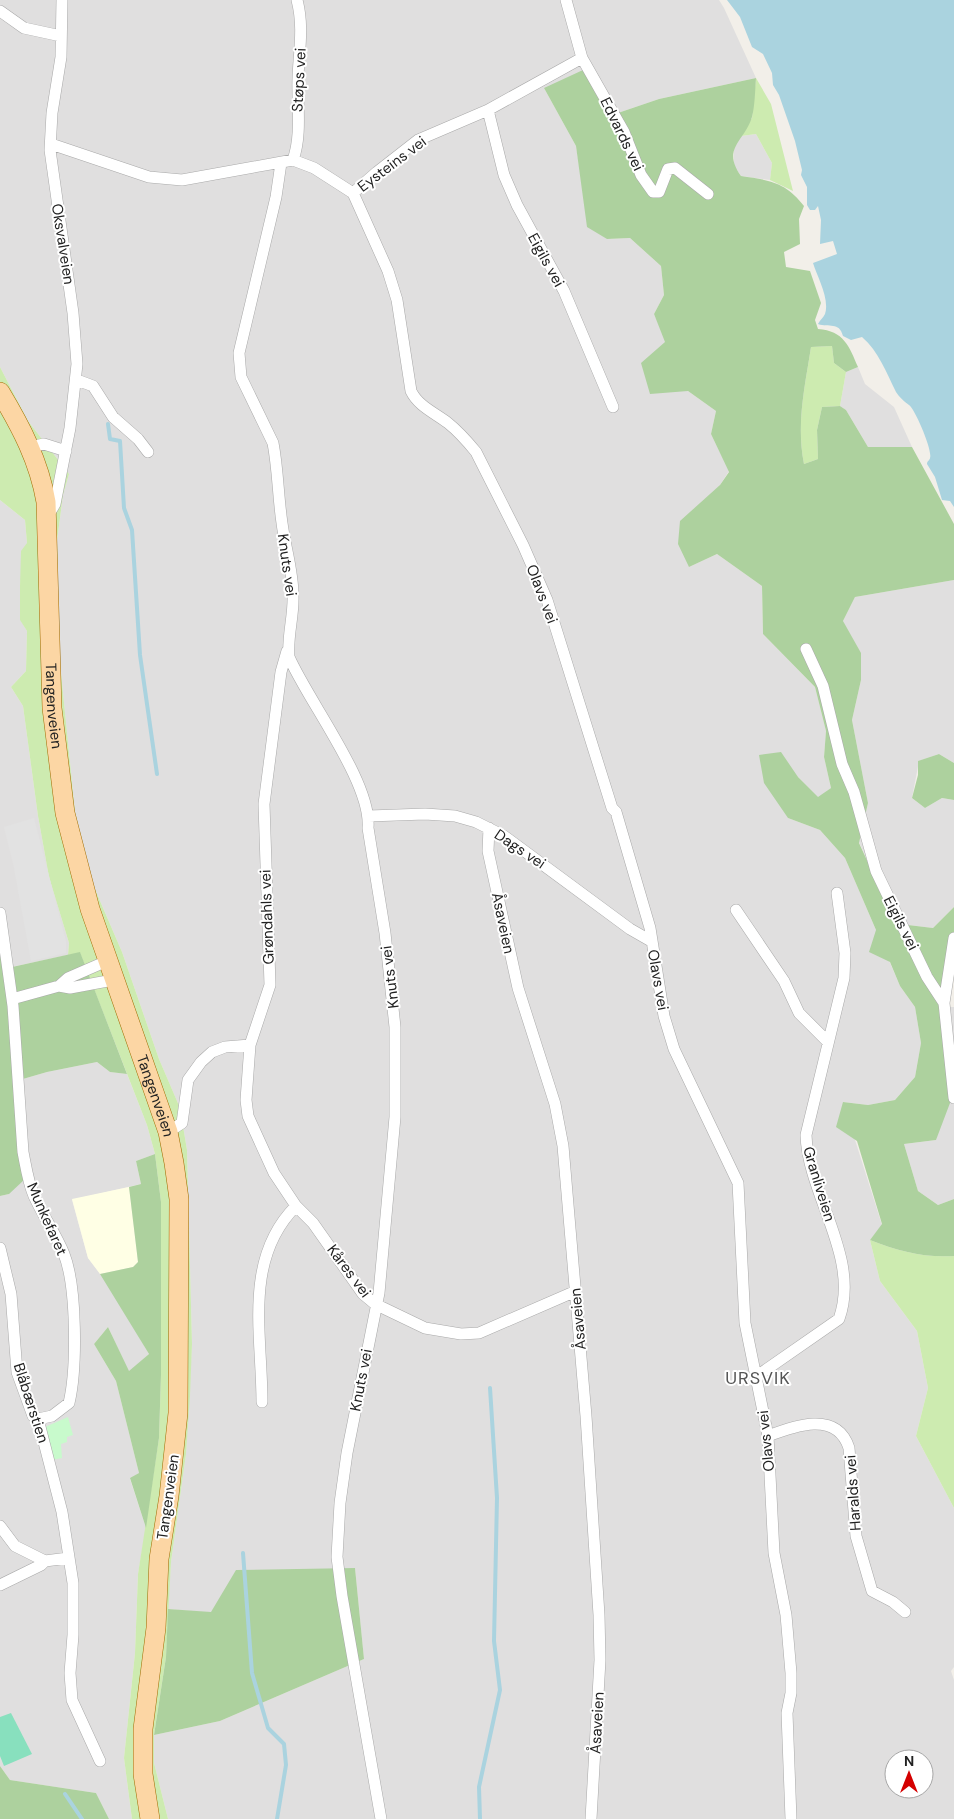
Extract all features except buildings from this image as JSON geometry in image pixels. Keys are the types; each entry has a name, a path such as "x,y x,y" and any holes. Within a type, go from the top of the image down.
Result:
{"main road":[{"name":"Tangenveien","path":"0,392 30,447 41,478 48,515 50,669 60,780 71,842 113,980 168,1132 174,1162 178,1199 178,1413 172,1478 160,1559 156,1628 143,1729 143,1774 150,1819"}],"street":[{"name":"Oksvalveien","path":"48,515 55,504 66,451 77,380 73,313 52,172 51,144 61,36 62,0"},
{"name":"Støps vei","path":"294,160 297,138 298,77 302,40 297,0"},
{"name":"Edvards vei","path":"566,0 582,58 624,132 641,174 650,190 655,193 659,192 666,172 671,168 683,172 708,194"},
{"path":"0,11 24,28 61,36"},
{"name":"Eysteins vei","path":"294,160 314,168 353,193 418,140 488,110 582,58"},
{"name":"Eigils vei","path":"488,110 504,175 517,205 564,290 613,407"},
{"path":"51,144 149,177 165,180 182,180 244,167 294,160"},
{"name":"Knuts vei","path":"281,163 276,197 239,353 241,377 273,443 275,453 280,513 294,598 288,651 296,672 362,790 369,816 368,828 385,933 396,1027 396,1070 387,1208 379,1293 347,1453 340,1503 337,1557 342,1596 381,1819"},
{"name":"Olavs vei","path":"353,193 398,300 411,391 414,398 447,422 466,439 476,452 523,544 547,600 612,808 616,812 648,919 664,1016 674,1049 738,1183 745,1323 768,1436 774,1553 778,1584 786,1615 791,1673 791,1693 787,1713 792,1819"},
{"path":"77,380 93,386 113,416 138,439 148,452"},
{"path":"30,447 44,444 66,451"},
{"name":"Eigils vei","path":"806,649 822,686 842,764 854,792 865,838 886,893 927,977 944,1004"},
{"name":"Grøndahls vei","path":"250,1046 270,985 264,804 281,672 286,651 288,651"},
{"name":"Dags vei","path":"369,816 424,814 469,819 504,836 630,929 651,941"},
{"name":"Åsaveien","path":"489,828 488,851 518,988 538,1045 559,1119 576,1291 599,1615 600,1660 591,1819"},
{"name":"Granliveien","path":"756,1376 838,1319 845,1294 842,1267 833,1232 806,1150 807,1126 844,978 845,953 837,893"},
{"path":"736,910 775,966 799,1013 828,1042"},
{"name":"Munkefaret","path":"0,913 12,999 23,1152 27,1175 35,1196 65,1256 71,1284 74,1356 70,1403 52,1416 38,1419"},
{"path":"954,938 944,1004 954,1098"},
{"path":"59,986 68,978 107,962"},
{"path":"12,999 59,986 70,988 113,980"},
{"path":"168,1132 182,1123 188,1080 201,1062 212,1052 225,1047 250,1046"},
{"name":"Kåres vei","path":"250,1046 246,1100 248,1116 266,1160 296,1206 313,1223 363,1294 376,1304 424,1328 461,1334 479,1333 576,1291"},
{"path":"262,1402 260,1281 269,1242 276,1229 296,1206"},
{"name":"Blåbærstien","path":"0,1248 11,1294 17,1372 33,1416 38,1419 62,1512 74,1596 70,1673 72,1700 100,1761"},
{"name":"Haralds vei","path":"768,1436 803,1424 819,1423 830,1426 846,1439 849,1448 856,1536 872,1591 892,1602 904,1612"},
{"path":"0,1526 15,1546 45,1560 68,1558"},
{"path":"0,1585 41,1565 45,1560"}],"shaded area":[{"path":"0,0 719,0 756,78 659,99 612,115 544,88 576,146 582,184 607,239 630,238 661,266 664,295 654,314 688,391 716,411 711,434 729,471 720,485 689,567 717,554 762,586 763,634 815,687 826,731 824,757 831,788 818,798 798,777 788,818 820,830 845,858 900,986 915,1007 921,1043 915,1077 895,1100 868,1105 843,1102 882,1225 870,1240 880,1281 917,1331 928,1388 916,1436 954,1508 954,1667 951,1671 954,1680 954,1819 168,1819 154,1763 154,1735 220,1721 364,1659 355,1568 211,1613 168,1609 171,1562 186,1454 192,1344 187,1150 180,1108 159,1059 122,952 91,880 75,812 59,653 57,541 63,495 69,474 28,421 0,367"},
{"path":"756,134 772,163 770,180 741,176 734,166 734,146 741,136"},
{"path":"858,367 865,384 894,407 912,447 868,447 846,410 840,406 846,372"},
{"path":"0,500 25,520 27,543 20,586 20,619 27,631 26,671 11,687 23,706 38,816 49,877 69,943 68,955 2,969 0,953"},
{"path":"954,580 954,763 939,754 919,761 912,798 925,808 942,798 954,800 954,907 933,928 908,925 877,882 859,842 868,803 852,720 861,680 843,621 855,597"},
{"path":"34,818 66,941 66,953 31,961 13,863 4,827"},
{"path":"949,1007 954,1007 954,1199 938,1205 918,1191 904,1144 936,1140"},
{"path":"97,1062 110,1072 127,1074 147,1125 155,1154 136,1161 141,1184 72,1200 88,1258 109,1285 149,1354 129,1372 108,1327 94,1344 116,1381 139,1473 130,1479 146,1528 138,1574 135,1653 124,1758 132,1819 109,1819 96,1793 10,1780 0,1766 0,1196 9,1194 16,1081 47,1072"},
{"path":"129,1187 138,1262 133,1267 100,1274 88,1258 72,1199"}],"green space":[{"path":"583,70 612,115 659,99 756,78 752,117 736,145 733,158 735,166 741,176 776,183 784,187 804,206 799,219 800,244 784,252 786,267 810,271 821,303 815,320 818,329 827,330 840,336 852,352 858,367 846,372 834,363 832,346 811,347 801,420 804,464 818,459 817,430 822,407 840,406 846,410 868,447 912,447 954,524 954,580 855,597 843,621 861,653 861,680 852,720 868,803 859,843 877,882 908,925 933,928 954,907 954,970 949,1007 953,1046 950,1103 936,1140 904,1144 918,1191 938,1205 954,1199 954,1256 932,1256 911,1253 870,1240 882,1224 857,1141 836,1127 843,1102 868,1105 895,1100 915,1077 921,1043 915,1007 900,986 890,962 869,952 876,930 845,858 820,830 788,818 764,783 759,755 781,752 798,777 818,797 831,788 824,757 826,731 815,687 763,634 762,586 717,554 689,567 678,544 680,521 720,485 729,472 711,434 716,411 688,391 650,394 641,363 665,342 654,314 664,295 661,266 630,238 607,239 587,227 576,146 544,88"},
{"path":"756,78 771,104 793,191 770,180 772,163 756,134 741,136 752,118"},
{"path":"832,346 834,363 846,372 840,406 822,407 817,430 818,459 804,464 801,420 811,347"},
{"path":"0,367 28,421 69,474 63,495 57,541 59,653 75,812 91,880 122,952 159,1059 180,1108 187,1150 192,1344 190,1396 186,1454 171,1562 166,1657 154,1735 154,1763 168,1819 132,1819 124,1758 135,1653 138,1574 159,1438 161,1202 155,1154 147,1125 80,953 68,955 69,943 49,877 38,816 23,706 11,687 26,671 27,631 20,620 20,586 21,551 27,543 25,520 0,500"},
{"path":"939,754 954,763 954,800 942,798 925,808 912,798 918,775 918,761"},
{"path":"80,952 127,1074 110,1072 97,1062 47,1072 16,1081 24,1180 9,1194 0,1196 0,953 3,969"},
{"path":"155,1154 161,1202 161,1375 159,1438 146,1528 130,1478 139,1473 116,1381 94,1344 108,1327 129,1371 149,1354 100,1274 133,1267 138,1262 129,1187 141,1184 136,1161"},
{"path":"870,1240 911,1253 932,1256 954,1256 954,1508 916,1436 928,1388 917,1331 880,1281"},
{"path":"68,1417 73,1435 67,1437 67,1442 61,1444 62,1458 52,1460 45,1427"},
{"path":"355,1568 364,1659 220,1721 154,1735 166,1657 168,1609 211,1612 236,1570"},
{"path":"11,1713 32,1754 4,1766 0,1756 0,1717"},
{"path":"0,1766 10,1780 96,1793 109,1819 0,1819"}],"water":[{"path":"727,0 954,0 954,507 950,501 942,500 935,477 927,464 930,458 929,447 912,408 896,392 873,349 862,337 851,340 843,336 839,328 818,324 825,314 826,302 813,263 837,254 833,241 820,244 821,220 818,206 815,210 810,210 807,205 807,187 801,175 802,170 795,141 779,95 773,85 772,73 763,54 752,47 740,17"}],"waterway":[{"path":"108,424 110,439 120,441 124,508 132,530 140,655 157,774"},
{"path":"480,1819 479,1787 500,1690 494,1641 497,1498 490,1388"},
{"path":"243,1553 252,1673 268,1728 284,1744 286,1765 277,1819"},
{"path":"65,1794 82,1819"}],"district":[{"name":"URSVIK","path":"758,1378"}]}
